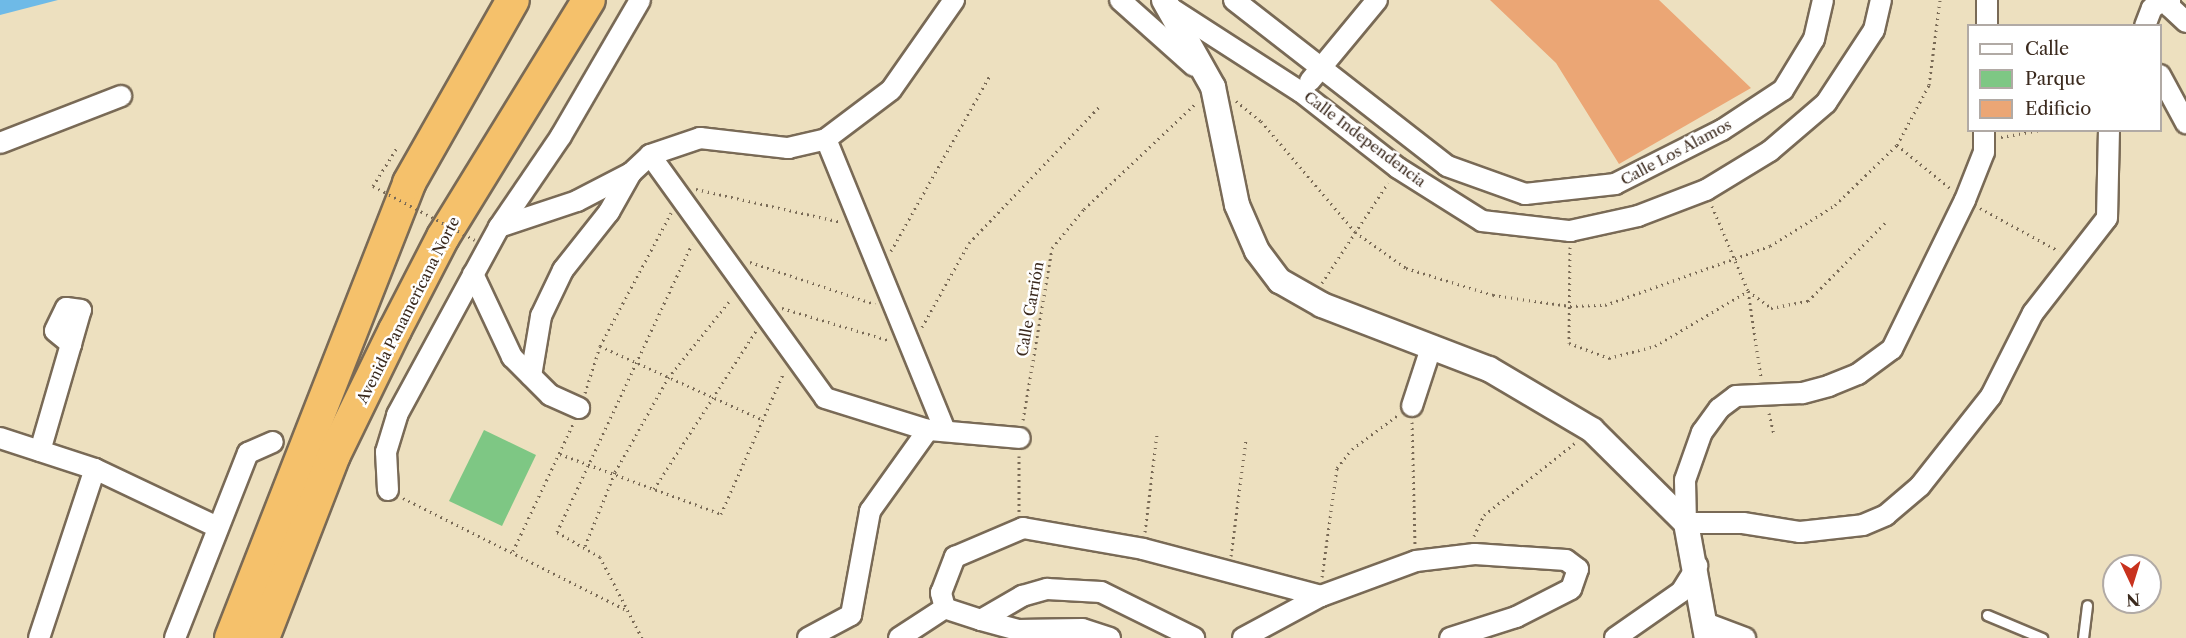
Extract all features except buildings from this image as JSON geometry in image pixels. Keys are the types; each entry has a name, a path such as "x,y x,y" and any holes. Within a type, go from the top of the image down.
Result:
{"highway":[{"path":"231,638 409,183 513,0"},
{"name":"Avenida Panamericana Norte","path":"263,638 334,455 390,340 443,237 589,0"}],"street":[{"path":"388,490 386,452 398,415 499,227 561,136 640,0"},
{"path":"499,227 577,201 631,172 650,155 700,138 788,148 826,139 891,90 954,0"},
{"path":"1120,0 1213,87"},
{"name":"Calle Los Alamos","path":"1234,0 1319,71 1447,166 1524,194 1615,184 1722,130 1783,90 1814,39 1823,0"},
{"path":"1301,92 1377,0"},
{"name":"Calle Independencia","path":"1168,5 1301,92 1398,168 1482,221 1570,231 1638,216 1706,190 1770,151 1826,103 1874,30 1881,0"},
{"path":"1987,0 1987,24"},
{"path":"2146,24 2152,8 2168,2 2186,22"},
{"path":"1168,5 1213,87 1238,205 1257,251 1280,281 1312,299 1431,348 1489,369 1592,430 1686,523 1743,523 1800,532 1863,525 1886,515 1920,486 1991,396 2033,313 2076,261 2107,218 2109,132"},
{"path":"2162,79 2186,123"},
{"path":"0,143 121,96"},
{"path":"1745,638 1706,630 1697,566 1686,523 1685,480 1702,432 1736,396 1763,391 1802,393 1829,386 1858,374 1892,348 1965,200 1984,135"},
{"path":"826,139 912,346 937,430"},
{"path":"650,155 825,398 937,430 1020,438"},
{"path":"531,376 541,316 563,270 609,212 631,172"},
{"path":"473,274 494,328 531,376 550,395 579,408"},
{"path":"40,451 71,344"},
{"path":"1412,406 1431,348"},
{"path":"808,638 851,615 870,511 937,430"},
{"path":"0,438 95,469 217,527"},
{"path":"175,638 248,453 273,442"},
{"path":"39,638 95,469"},
{"path":"945,608 941,593 955,557 1023,528 1143,549 1229,569 1321,596"},
{"path":"1243,638 1321,596 1416,561 1464,554 1566,560 1578,569 1578,579 1571,589 1516,616 1450,638"},
{"path":"1616,638 1681,592 1697,566"},
{"path":"981,620 1022,596 1047,589 1101,592 1194,638"},
{"path":"945,608 1018,630 1082,628 1110,638"},
{"path":"899,638 945,608"}],"lane":[{"path":"2083,638 2087,605"},
{"path":"1987,615 2042,638"}],"path":[{"path":"881,269 990,75"},
{"name":"Calle Carrión","path":"1023,528 1016,500 1020,438 1052,248 1084,209 1213,87"},
{"path":"585,546 615,472 668,378 749,291 912,346 969,243 1100,106"},
{"path":"1984,135 2018,132"},
{"path":"1897,145 1965,200 2076,261"},
{"path":"396,149 373,186 475,240"},
{"path":"1312,299 1398,168"},
{"path":"513,551 560,454 579,408 600,346 681,195 713,189 864,228"},
{"path":"1706,190 1748,291 1763,391"},
{"path":"1748,291 1771,308 1808,301 1887,221"},
{"path":"642,638 625,609 600,556 557,532 585,462 636,365 701,225"},
{"path":"1570,231 1569,343 1609,358 1655,346 1748,291"},
{"path":"722,254 899,313"},
{"path":"654,489 766,315"},
{"path":"600,346 636,365 761,419"},
{"path":"560,454 615,472 721,514 761,419 793,352"},
{"path":"1412,406 1416,561"},
{"path":"1321,596 1337,468 1381,425 1412,406"},
{"path":"1464,554 1484,515 1592,430"},
{"path":"1143,549 1157,434"},
{"path":"1229,569 1246,439"},
{"path":"388,490 625,609"}],"green space":[{"path":"484,430 536,455 502,526 449,501"}],"water":[{"path":"0,0 58,0 0,15"}]}
